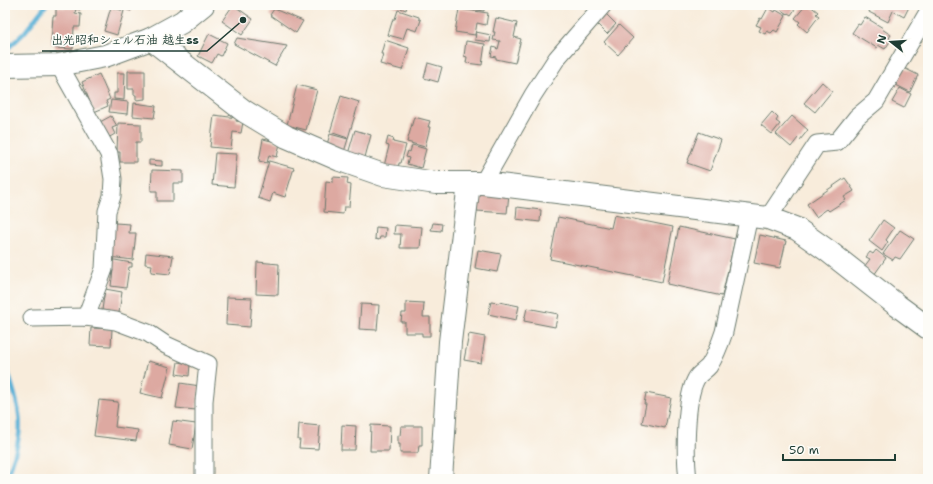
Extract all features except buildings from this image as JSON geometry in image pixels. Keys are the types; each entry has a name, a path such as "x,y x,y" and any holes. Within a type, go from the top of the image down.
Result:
{"street":[{"path":"6,66 59,65 105,56 151,39 182,22 203,5"},
{"path":"441,479 450,342 476,183 557,58 603,5"},
{"path":"688,479 686,463 688,417 692,388 697,377 708,367 718,350 759,217 817,144 837,142 857,117 876,101 928,12"},
{"path":"151,39 244,111 287,137 340,160 384,175 436,183 476,183 759,217 797,229 928,328"},
{"path":"59,65 109,154 113,178 112,196 107,211 104,269 86,317"},
{"path":"32,318 86,317 116,321 148,332 166,345 208,364 204,402 204,479"}],"waterway":[{"path":"5,54 6,50 24,33 46,5"},
{"path":"5,362 16,398 20,426 16,452 6,479"}],"place":[{"name":"出光昭和シェル石油 越生ss","path":"243,20"}]}
